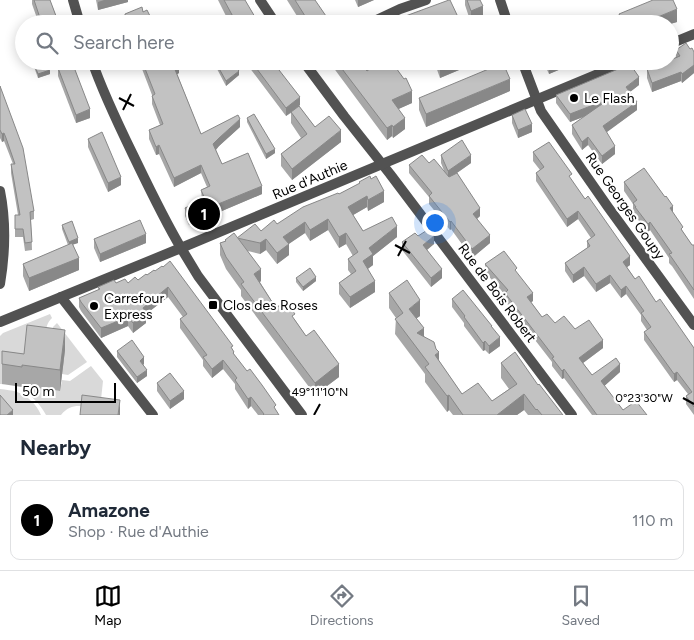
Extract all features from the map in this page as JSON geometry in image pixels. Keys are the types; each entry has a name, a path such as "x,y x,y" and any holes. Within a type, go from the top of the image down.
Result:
{"street":[{"path":"73,0 77,15"},
{"path":"260,0 270,15"},
{"path":"387,15 426,0"},
{"path":"500,0 505,15"},
{"path":"679,40 694,34"},
{"path":"96,70 108,102 130,148 181,248 198,276 302,415"},
{"name":"Rue de Bois Robert","path":"311,70 572,415"},
{"name":"Rue Georges Goupy","path":"525,70 541,111 694,325"},
{"name":"Rue d'Authie","path":"0,322 608,70"},
{"path":"0,191 4,240 0,284"},
{"path":"61,297 153,415"}],"shaded area":[{"path":"50,314 52,318 47,325 43,350 16,379 6,384 0,384 0,336 3,333"},
{"path":"57,323 87,362 68,375 62,374 50,348 53,327"},
{"path":"91,366 103,381 100,409 74,406 61,415 46,415 36,401 22,390 22,386 60,391 62,380 70,381"},
{"path":"0,389 15,391 24,395 34,404 41,415 10,415 0,403"}],"building":[{"path":"34,0 50,0 56,15 39,15"},
{"path":"224,0 245,0 254,15 232,15"},
{"path":"295,0 315,0 325,15 304,15"},
{"path":"450,0 457,15 409,15"},
{"path":"467,0 480,0 483,6 471,11"},
{"path":"653,0 673,0 677,9 663,15 619,14"},
{"path":"142,7 143,12 147,10 150,15 125,15"},
{"path":"686,43 690,49 692,48 694,52 694,65 682,74 681,72 652,83 647,70 679,70 679,48"},
{"path":"36,70 50,70 38,74"},
{"path":"59,70 75,70 90,109 76,115"},
{"path":"146,70 175,70 201,134 238,115 240,119 213,144 222,164 248,153 262,186 189,216 185,208 205,199 201,190 210,186 201,165 174,178 159,145 156,147 149,130 163,124 152,96 155,94"},
{"path":"220,70 238,70 239,71 226,81"},
{"path":"258,70 279,70 300,97 286,108"},
{"path":"343,70 398,70 404,79 406,78 412,91 392,100 405,118 393,127 392,125 387,128"},
{"path":"486,70 506,70 510,79 426,114 419,98"},
{"path":"616,70 634,70 639,77 626,87 637,102 603,126 615,146 602,156 588,137 582,142 572,125 602,104 601,102 570,114 556,95"},
{"path":"0,86 23,148 34,211 30,212 32,242 25,243 23,229 15,229 15,215 20,215 11,164 15,164 4,133 2,134 0,130"},
{"path":"299,106 315,127 329,116 341,130 292,169 281,154 307,134 291,112"},
{"path":"525,109 532,124 518,130 512,115"},
{"path":"254,114 275,149 266,154 247,118"},
{"path":"102,132 121,177 108,183 88,139"},
{"path":"462,140 471,155 448,171 441,155"},
{"path":"549,142 572,174 569,176 585,199 588,196 630,256 623,262 635,279 639,276 656,302 660,299 694,348 694,407 686,396 692,392 677,372 674,374 644,332 651,327 641,313 644,311 626,286 621,290 610,275 596,284 584,267 573,275 565,263 590,246 587,241 595,235 578,211 567,219 536,173 544,167 533,152"},
{"path":"422,155 429,163 434,159 449,177 457,173 480,208 473,214 490,235 472,249 429,196 432,193 409,165"},
{"path":"644,168 673,206 670,208 683,227 681,229 692,245 694,245 694,290 669,254 672,253 650,222 648,224 635,207 633,203 637,200 624,182"},
{"path":"370,176 371,179 376,176 384,191 368,200 367,196 348,207 363,231 392,217 397,226 369,248 373,254 363,261 375,281 350,297 339,283 356,271 348,259 358,252 346,233 339,237 328,219 310,230 305,222 283,237 289,244 277,253 266,239 260,243 237,238 255,224 261,231 274,220 277,224 303,207 339,194"},
{"path":"140,220 146,234 100,254 94,239"},
{"path":"72,221 78,238 69,242 62,225"},
{"path":"429,229 434,236 423,245 442,269 431,278 402,242 415,233 418,236"},
{"path":"234,233 261,269 254,274 276,308 285,301 295,314 292,316 306,336 314,330 339,364 315,383 241,284 244,282 226,257 220,243 226,241"},
{"path":"72,243 79,258 29,278 23,264"},
{"path":"504,251 517,268 515,270 533,293 527,297 542,317 547,314 555,323 564,316 575,329 589,320 603,340 579,358 592,375 616,358 620,364 601,381 623,410 636,401 647,415 597,415 564,369 562,371 552,358 554,357 505,293 508,290 485,264"},
{"path":"170,261 233,346 231,347 233,353 247,371 250,369 262,385 276,405 274,407 279,415 263,415 251,397 248,399 235,380 237,378 223,360 212,369 203,357 207,355 180,319 187,314 168,287 143,308 146,313 133,323 128,317 101,328 79,298 100,289 98,287 114,280 116,283 125,279 128,283 135,277 138,280 146,274 163,267"},
{"path":"310,268 316,277 303,287 296,278"},
{"path":"407,280 420,300 409,309 424,328 417,333 434,342 439,352 435,355 462,394 478,383 492,401 517,384 501,363 515,352 538,385 563,415 542,415 524,394 497,415 463,415 425,367 429,364 395,319 403,313 389,293"},
{"path":"463,290 500,337 489,346 485,341 483,343 452,299"},
{"path":"27,325 65,330 60,370 2,364 2,351 24,354"},
{"path":"132,340 144,357 140,361 147,370 137,377 117,351"},
{"path":"170,373 184,391 170,401 157,383"},
{"path":"0,395 13,410 7,415 0,415"},
{"path":"82,395 120,400 118,415 80,415"}],"place":[{"name":"Le Flash","path":"574,98"},
{"name":"Amazone","path":"204,214"},
{"name":"Clos des Roses","path":"213,305"},
{"name":"Carrefour Express","path":"94,306"}]}
